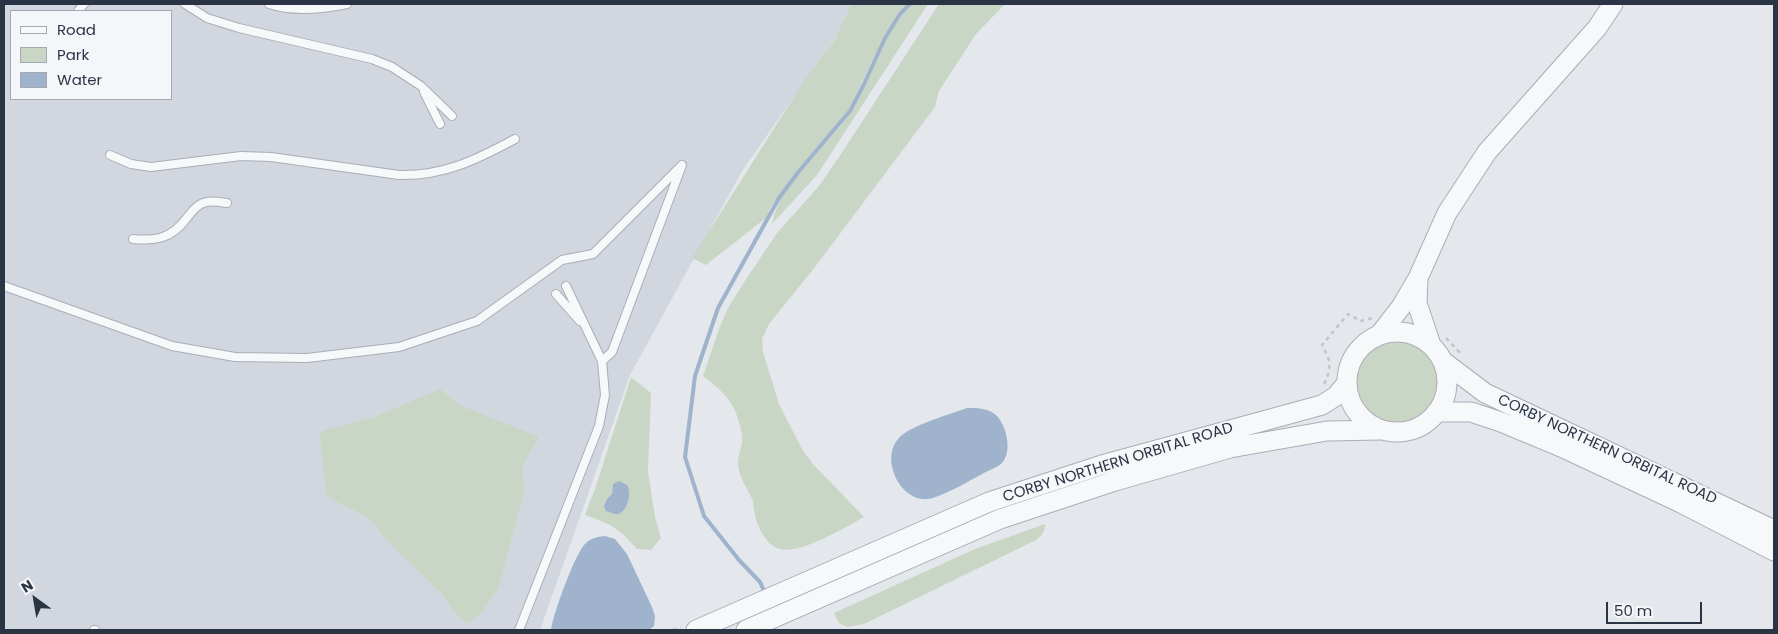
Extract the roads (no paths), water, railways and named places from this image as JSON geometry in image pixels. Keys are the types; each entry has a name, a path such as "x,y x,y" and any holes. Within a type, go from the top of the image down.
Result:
{"street":[{"path":"1380,334 1418,278 1448,213 1487,152 1597,28 1613,4"},
{"path":"1418,278 1417,303 1437,339 1448,379 1446,397 1437,412 1426,424 1411,430 1396,433 1381,430 1367,423 1356,412 1349,399 1346,384 1350,363 1357,350 1368,340 1380,334 1394,331 1408,332 1437,339"},
{"name":"CORBY NORTHERN ORBITAL ROAD","path":"1444,362 1486,393 1774,530"},
{"name":"CORBY NORTHERN ORBITAL ROAD","path":"696,630 989,502 1102,465 1322,405 1336,396 1346,384"},
{"name":"CORBY NORTHERN ORBITAL ROAD","path":"1437,412 1471,412 1501,422 1561,447 1680,503 1774,551"},
{"name":"CORBY NORTHERN ORBITAL ROAD","path":"746,630 1000,519 1115,481 1230,448 1327,431 1381,430"}],"lane":[{"path":"184,4 207,18 239,28 372,59 392,67 421,86 452,116"},
{"path":"269,4 282,8 331,7 347,4"},
{"path":"421,86 440,124"},
{"path":"110,155 131,164 151,167 213,159 271,157 398,175 420,176 459,166 477,159 515,139"},
{"path":"4,286 172,346 235,357 307,358 399,347 476,321 562,260 593,254 682,165 612,352 602,361"},
{"path":"133,239 149,241 162,238 174,232 191,212 205,202 227,203"},
{"path":"519,630 599,426 605,396 602,361 566,286"},
{"path":"556,294 586,328"}],"water":[{"path":"967,408 989,411 1000,420 1007,439 1008,447 1005,459 997,467 940,496 922,499 912,496 897,480 893,470 891,459 893,448 898,439 903,434 920,425"},
{"path":"619,481 627,485 629,496 624,509 615,514 606,511 604,506 612,494 613,484"},
{"path":"605,536 615,539 627,554 652,607 655,616 654,626 649,630 551,630 564,586 580,551 589,541 596,537"}],"waterway":[{"path":"765,593 760,582 739,560 704,516 685,457 695,376 718,308 779,198 799,171 850,111 885,38 900,14 910,4"}]}
